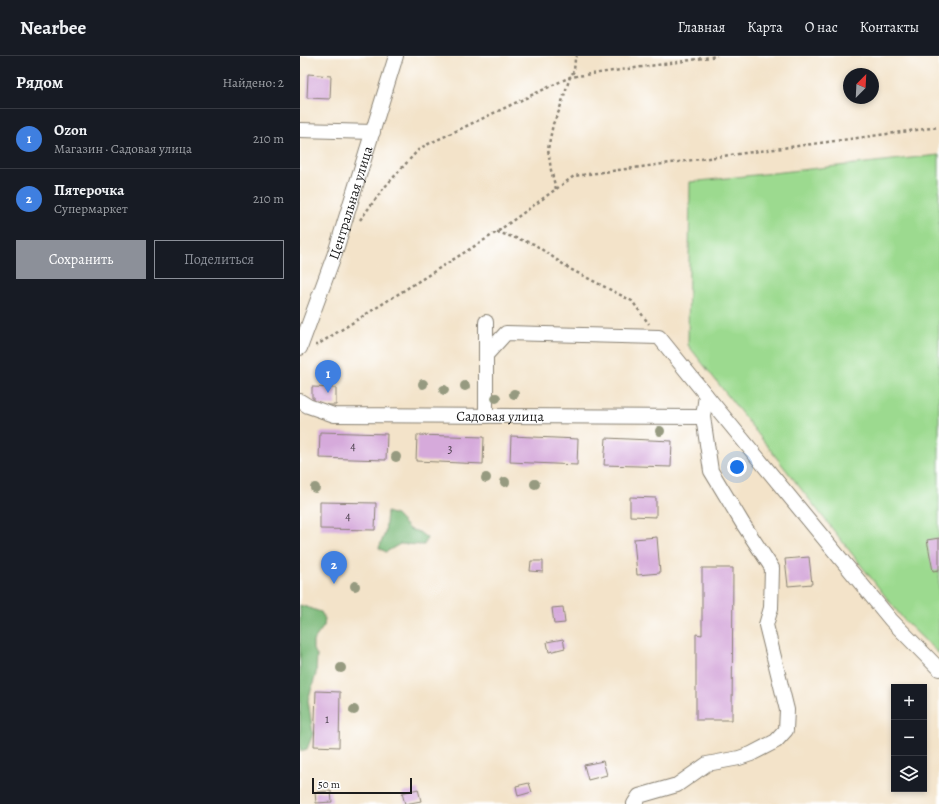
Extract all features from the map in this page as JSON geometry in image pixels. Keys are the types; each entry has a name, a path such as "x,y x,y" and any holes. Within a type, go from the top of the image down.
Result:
{"street":[{"name":"Центральная улица","path":"301,345 335,253 396,56"},
{"path":"300,130 372,132"},
{"path":"486,322 486,416"},
{"path":"486,355 506,333 659,337 891,620 939,669"},
{"path":"634,804 639,796 677,785 707,764 752,754 776,741 786,730 787,710 766,625 771,608 772,568 711,471 703,418 706,395"},
{"name":"Садовая улица","path":"300,401 308,406 334,415 703,418"}],"path":[{"path":"556,189 548,149 553,124 559,111 570,77 574,71 574,59 577,56"},
{"path":"359,221 383,189 420,148 570,77 717,56"},
{"path":"301,345 317,345 496,232 574,176 939,127"},
{"path":"496,232 534,244 570,269 632,301 659,337"}],"green space":[{"path":"939,155 939,654 904,620 688,345 690,182"},
{"path":"387,512 396,515 409,529 419,532 427,538 424,545 400,544 386,552 379,548 385,533"},
{"path":"300,605 321,612 325,619 324,626 313,641 313,650 317,655 316,674 308,700 313,734 307,749 300,751"}],"building":[{"path":"308,74 331,76 330,99 307,98"},
{"path":"312,387 336,388 336,405 314,405 314,398 312,398"},
{"path":"320,432 387,434 386,460 319,458"},
{"path":"417,435 484,437 483,464 416,461"},
{"path":"511,436 578,439 577,465 510,462"},
{"path":"606,438 672,441 671,467 604,465"},
{"path":"630,497 656,498 656,517 630,516"},
{"path":"320,502 376,503 375,530 320,529"},
{"path":"657,537 660,573 637,575 634,539"},
{"path":"939,538 939,570 933,571 927,540"},
{"path":"809,557 812,584 788,586 785,559"},
{"path":"531,561 543,561 543,572 530,571"},
{"path":"702,568 733,568 732,720 696,720 696,634 702,635"},
{"path":"563,607 565,623 554,624 552,608"},
{"path":"563,639 565,648 549,652 547,642"},
{"path":"316,691 340,692 339,747 314,746"},
{"path":"603,761 607,775 588,780 584,765"},
{"path":"529,783 532,792 518,796 516,786"},
{"path":"418,789 421,801 405,804 402,793"},
{"path":"331,791 332,802 316,803 315,792"}],"place":[{"name":"Ozon","path":"328,393"},
{"name":"Пятерочка","path":"334,584"}]}
